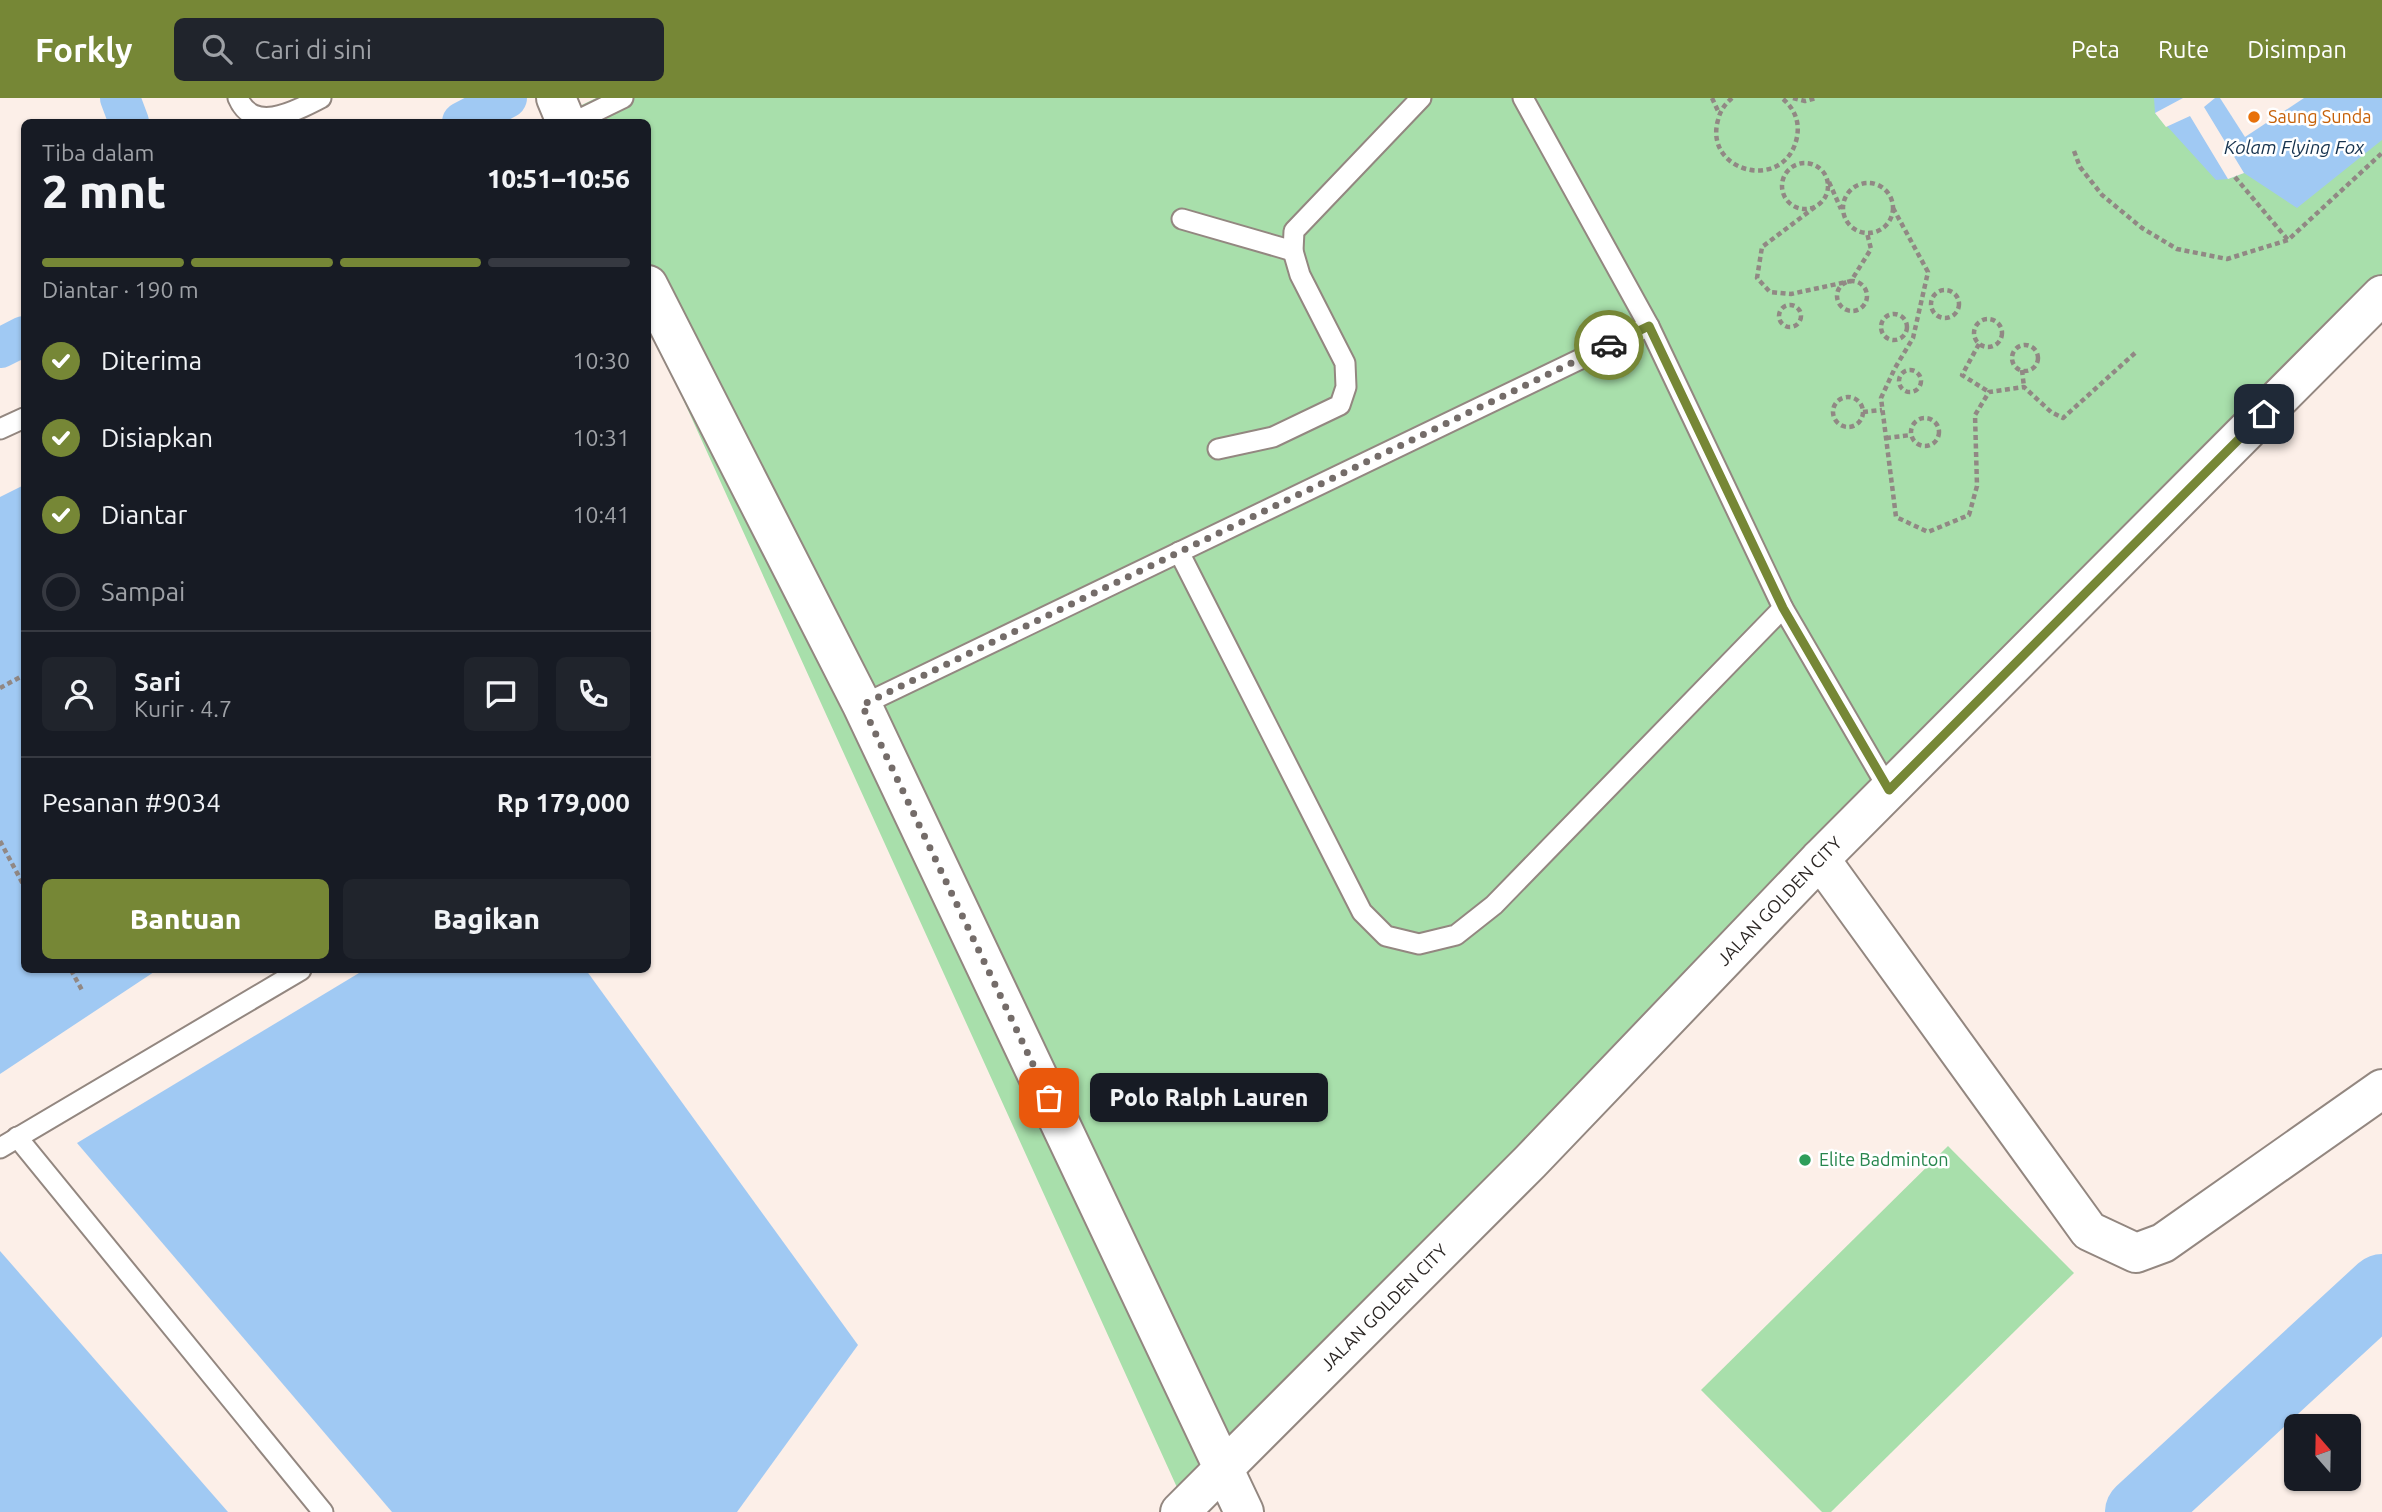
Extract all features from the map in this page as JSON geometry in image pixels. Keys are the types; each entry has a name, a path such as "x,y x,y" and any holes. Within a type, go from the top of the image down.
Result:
{"street":[{"path":"556,98 565,119"},
{"path":"651,291 862,705 1244,1512"},
{"name":"JALAN GOLDEN CITY","path":"1180,1512 1530,1162 1889,790 2382,296"},
{"path":"1821,859 2089,1231 2136,1253 2163,1243 2382,1089"}],"lane":[{"path":"239,98 241,104 253,115 270,118 287,114 321,98"},
{"path":"580,119 623,98"},
{"path":"1218,449 1273,437 1340,405 1346,387 1345,363 1300,275 1293,251 1294,231 1421,98"},
{"path":"1523,98 1649,326 1783,608 1889,790"},
{"path":"1182,219 1293,251"},
{"path":"862,705 1649,326"},
{"path":"0,429 21,419"},
{"path":"1179,552 1362,912 1386,936 1419,944 1456,935 1494,905 1783,608"},
{"path":"0,1148 296,973"},
{"path":"17,1137 323,1512"}],"path":[{"path":"1712,98 1720,113"},
{"path":"1732,98 1720,113 1716,126 1722,152 1730,162 1742,169 1768,170 1790,155 1796,144"},
{"path":"1782,98 1797,117 1798,130 1796,144 1781,186 1786,201 1800,209 1815,207"},
{"path":"1793,98 1805,101 1817,98"},
{"path":"2074,151 2080,167 2102,195 2143,228 2177,248 2227,259 2288,240 2382,153"},
{"path":"1787,171 1800,163 1814,165 1825,175 1851,227 1867,233 1875,232 1888,223 1893,208"},
{"path":"1825,175 1828,189 1825,196 1815,207 1762,247 1757,278 1770,292 1791,294 1850,281 1864,286 1867,295 1865,304 1857,310 1842,307 1837,299 1839,289 1850,281 1871,248 1867,233"},
{"path":"2235,177 2288,240"},
{"path":"1844,217 1843,203 1852,188 1868,182 1883,187 1889,193 1893,208 1928,272 1915,332 1881,398 1896,517 1928,532 1969,515 1977,486 1975,415 1990,393"},
{"path":"1946,290 1955,293 1959,306 1955,314 1942,318 1932,310 1931,300 1937,292 1946,290"},
{"path":"1790,306 1791,294"},
{"path":"1922,297 1931,300"},
{"path":"1790,306 1797,308 1801,317 1798,324 1788,327 1780,321 1779,313 1790,306"},
{"path":"1894,314 1901,317 1906,323 1905,331 1901,337 1889,338 1881,329 1883,320 1894,314"},
{"path":"1986,319 1999,323 2003,332 2000,342 1987,348 1979,344 1973,335 1978,322 1986,319"},
{"path":"1905,331 1915,332"},
{"path":"1979,344 1962,375 1990,393 2024,387"},
{"path":"2027,345 2036,352 2038,360 2031,369 2022,370 2015,366 2012,357 2015,349 2027,345"},
{"path":"2022,370 2024,387 2051,412 2063,418 2135,353"},
{"path":"1893,372 1915,372 1920,377 1919,387 1913,392 1902,389 1899,380 1902,374"},
{"path":"1847,397 1857,399 1863,412 1863,418 1856,425 1847,427 1838,423 1833,415 1838,401 1847,397"},
{"path":"1863,412 1882,410"},
{"path":"1924,418 1933,421 1940,433 1936,441 1928,446 1915,443 1911,435 1912,426 1924,418"},
{"path":"1886,438 1911,435"},
{"path":"0,688 21,677"},
{"path":"0,841 21,880"},
{"path":"73,973 83,992"}],"green space":[{"path":"596,98 2382,98 2382,282 1180,1494 651,329 651,119 555,118"},
{"path":"1948,1146 2074,1273 1831,1512 1822,1512 1701,1390"}],"water":[{"name":"Kolam Flying Fox","path":"2154,98 2382,98 2382,140 2297,208 2244,173 2216,180 2155,113"},
{"path":"21,486 21,973 152,973 0,1074 0,497"},
{"path":"359,973 588,973 858,1345 737,1512 392,1512 77,1143"},
{"path":"0,1251 228,1512 0,1512"}],"pier":[{"path":"2183,98 2215,98 2204,107 2244,173 2228,179 2190,116 2166,127 2155,113"},
{"name":"Saung Sunda","path":"2220,98 2304,98 2245,137"}],"waterway":[{"path":"120,98 128,119"},
{"path":"468,119 507,98"},
{"path":"0,348 21,338"},
{"path":"2140,1512 2382,1289"}],"way so far":[{"path":"1049,1098 862,705 1609,345"}],"place":[{"name":"Saung Sunda","path":"2254,117"},
{"name":"Polo Ralph Lauren","path":"1049,1098"},
{"name":"Elite Badminton","path":"1805,1160"}],"route":[{"path":"1609,345 1649,326 1783,608 1889,790 2264,414"}]}
